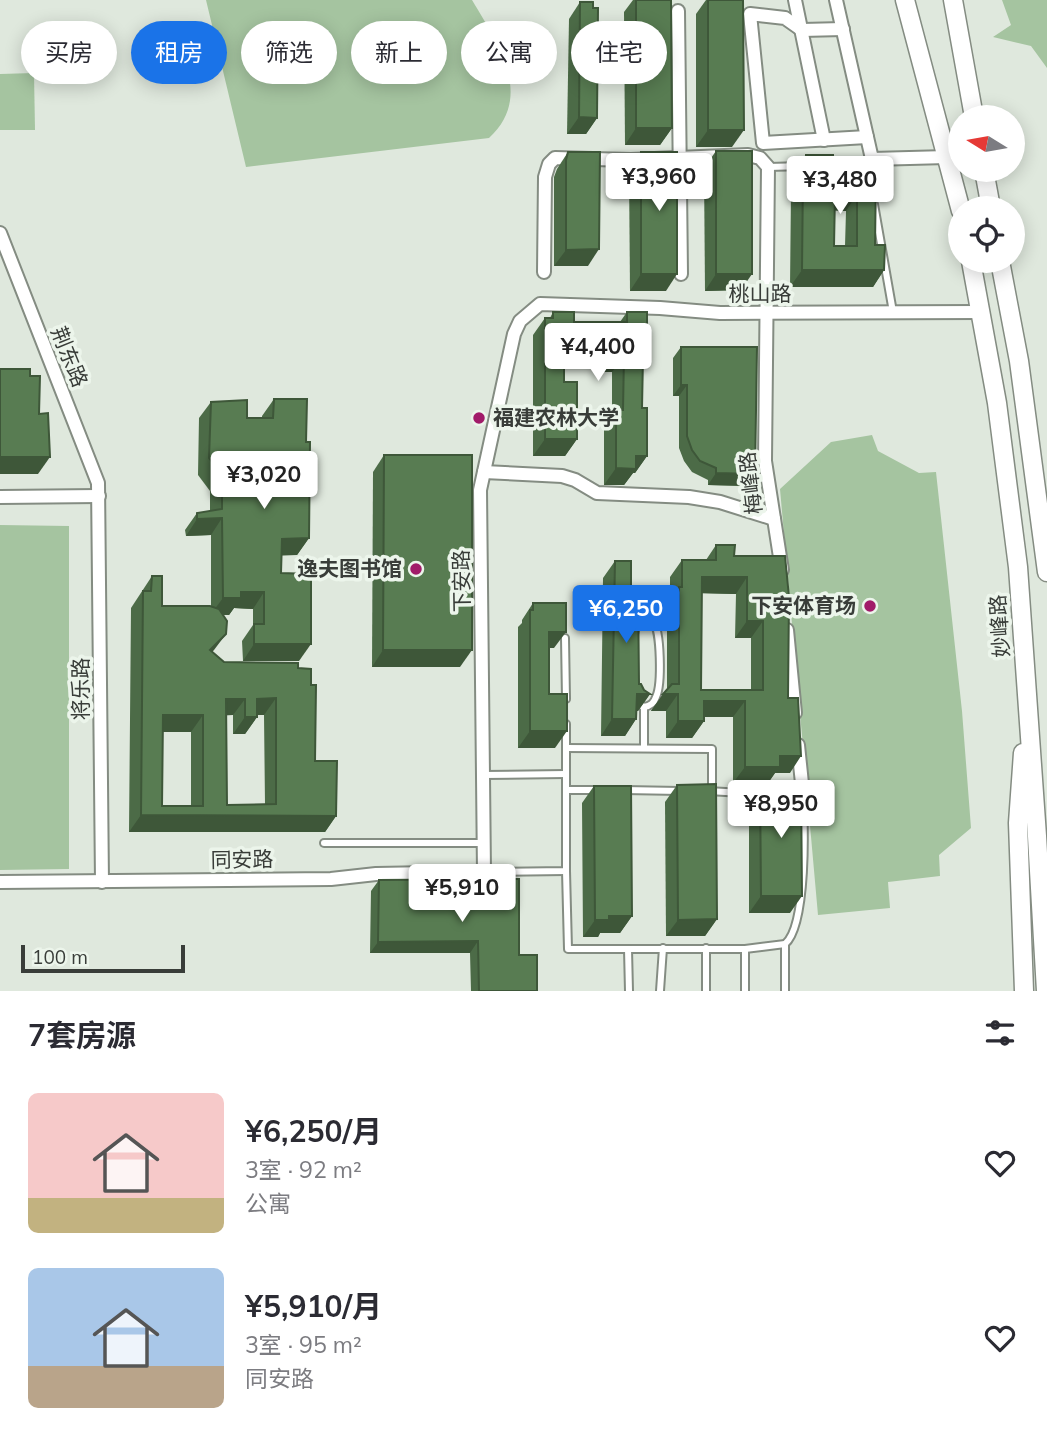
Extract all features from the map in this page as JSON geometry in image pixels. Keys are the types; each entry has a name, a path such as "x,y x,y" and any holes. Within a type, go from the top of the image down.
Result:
{"main road":[{"path":"905,0 957,196"},
{"path":"953,0 972,105"},
{"name":"妙峰路","path":"973,273 997,403 1014,531 1029,712 1046,991"},
{"path":"1002,273 1021,374 1047,572"},
{"path":"1024,991 1018,823 1029,712"}],"street":[{"path":"795,0 824,140"},
{"path":"836,0 872,159 947,156"},
{"path":"678,11 681,274"},
{"path":"843,29 802,30 785,18 750,14 764,143 867,137"},
{"path":"544,272 545,177 552,160 564,157 613,160 748,155 760,158 768,167"},
{"name":"梅峰路","path":"768,167 765,461 783,580"},
{"name":"荆东路","path":"0,233 98,483 99,496"},
{"name":"桃山路","path":"540,304 767,314 981,312"},
{"name":"下安路","path":"484,872 480,490 517,327 530,310 540,304"},
{"path":"484,472 562,476 597,493 689,497 720,502 774,519"},
{"path":"0,497 99,496"},
{"name":"将乐路","path":"99,496 102,882"},
{"path":"786,620 796,793"},
{"name":"同安路","path":"0,882 331,878 376,874 484,872"}],"lane":[{"path":"768,167 816,166"},
{"path":"872,191 893,312"},
{"path":"648,620 656,625 658,631 659,688 654,701 645,708 639,707 633,698 633,633 636,623 648,620"},
{"path":"565,638 566,707"},
{"path":"644,748 645,708"},
{"path":"566,721 568,949 745,949 785,944"},
{"path":"566,748 712,749 712,791"},
{"path":"483,775 566,774"},
{"path":"566,790 606,790"},
{"path":"619,790 686,791"},
{"path":"699,791 762,794"},
{"path":"785,991 785,944 796,928 803,855 796,793"},
{"path":"324,843 484,843"},
{"path":"484,872 566,871"},
{"path":"628,948 629,991"},
{"path":"660,991 663,948"},
{"path":"706,948 706,991"},
{"path":"745,949 746,991"}],"green space":[{"path":"206,0 472,0 485,21 461,21 461,84 510,84 509,105 503,122 489,138 246,167 226,84 227,21 211,21"},
{"path":"1002,0 1047,0 1047,68 1031,46 993,37 1011,25"},
{"path":"21,73 21,84 34,84 35,130 0,130 0,74"},
{"name":"下安体育场","path":"872,435 878,451 919,473 936,472 962,711 971,828 939,855 940,876 888,882 890,908 818,915 780,489 831,442"},
{"path":"0,525 69,526 69,869 0,870"}],"building":[{"path":"636,0 671,0 672,128 636,128 636,84 667,84 667,21 636,21"},
{"path":"708,0 743,0 744,130 708,130"},
{"path":"580,2 593,2 593,8 598,8 598,21 580,21"},
{"path":"579,84 597,84 597,118 579,117"},
{"path":"716,151 752,151 752,274 716,274"},
{"path":"568,152 600,152 599,249 566,250"},
{"path":"641,152 677,152 677,274 641,274"},
{"path":"806,155 833,155 833,162 874,162 875,245 885,245 884,270 802,270","holes":["835,194 857,194 857,246 834,246"]},
{"path":"553,312 574,312 574,322 627,322 627,312 647,312 647,357 643,357 642,408 647,408 647,456 636,456 636,469 616,468 616,410 623,410 624,355 615,355 615,330 576,330 576,338 564,338 564,382 577,382 577,439 545,439 545,318 553,318"},
{"path":"681,347 757,347 755,474 716,473 716,468 700,461 692,450 687,436 687,385 681,385"},
{"path":"0,369 30,369 30,376 40,376 39,414 48,413 50,457 0,457"},
{"path":"274,399 307,399 306,442 310,442 309,538 282,539 281,573 311,574 311,644 254,644 254,624 264,624 264,592 241,592 241,598 223,598 222,518 197,519 197,513 222,509 222,474 209,458 211,402 247,400 247,418 273,418"},
{"name":"逸夫图书馆","path":"384,455 472,455 472,650 383,650"},
{"path":"716,545 735,545 734,556 785,556 789,597 788,698 798,698 801,756 780,756 780,767 745,767 745,701 704,701 704,721 678,721 678,694 663,694 672,684 679,684 679,587 682,587 682,560 716,560","holes":["702,577 747,577 747,621 763,621 763,690 701,690"]},
{"path":"615,561 631,561 631,587 638,587 639,684 650,694 637,694 636,719 612,719"},
{"path":"152,576 162,576 162,606 210,606 219,609 227,621 226,634 210,650 224,662 298,663 298,668 311,669 311,685 316,685 315,761 337,761 336,816 141,815 143,591 151,591","holes":["276,698 276,804 227,805 226,699 245,699 245,717 257,717 257,699","163,715 203,715 203,806 162,806"]},
{"path":"533,603 566,603 566,632 549,632 549,694 567,694 567,731 530,731 530,610 533,610"},
{"path":"760,783 801,783 802,896 761,896"},
{"path":"716,784 717,919 678,920 677,785"},
{"path":"594,786 631,786 632,916 609,916 609,920 595,920"},
{"path":"519,879 519,955 537,955 537,991 479,991 478,941 378,942 379,880"}],"place":[{"name":"福建农林大学","path":"479,418"},
{"name":"逸夫图书馆","path":"416,569"},
{"name":"下安体育场","path":"870,606"}]}
